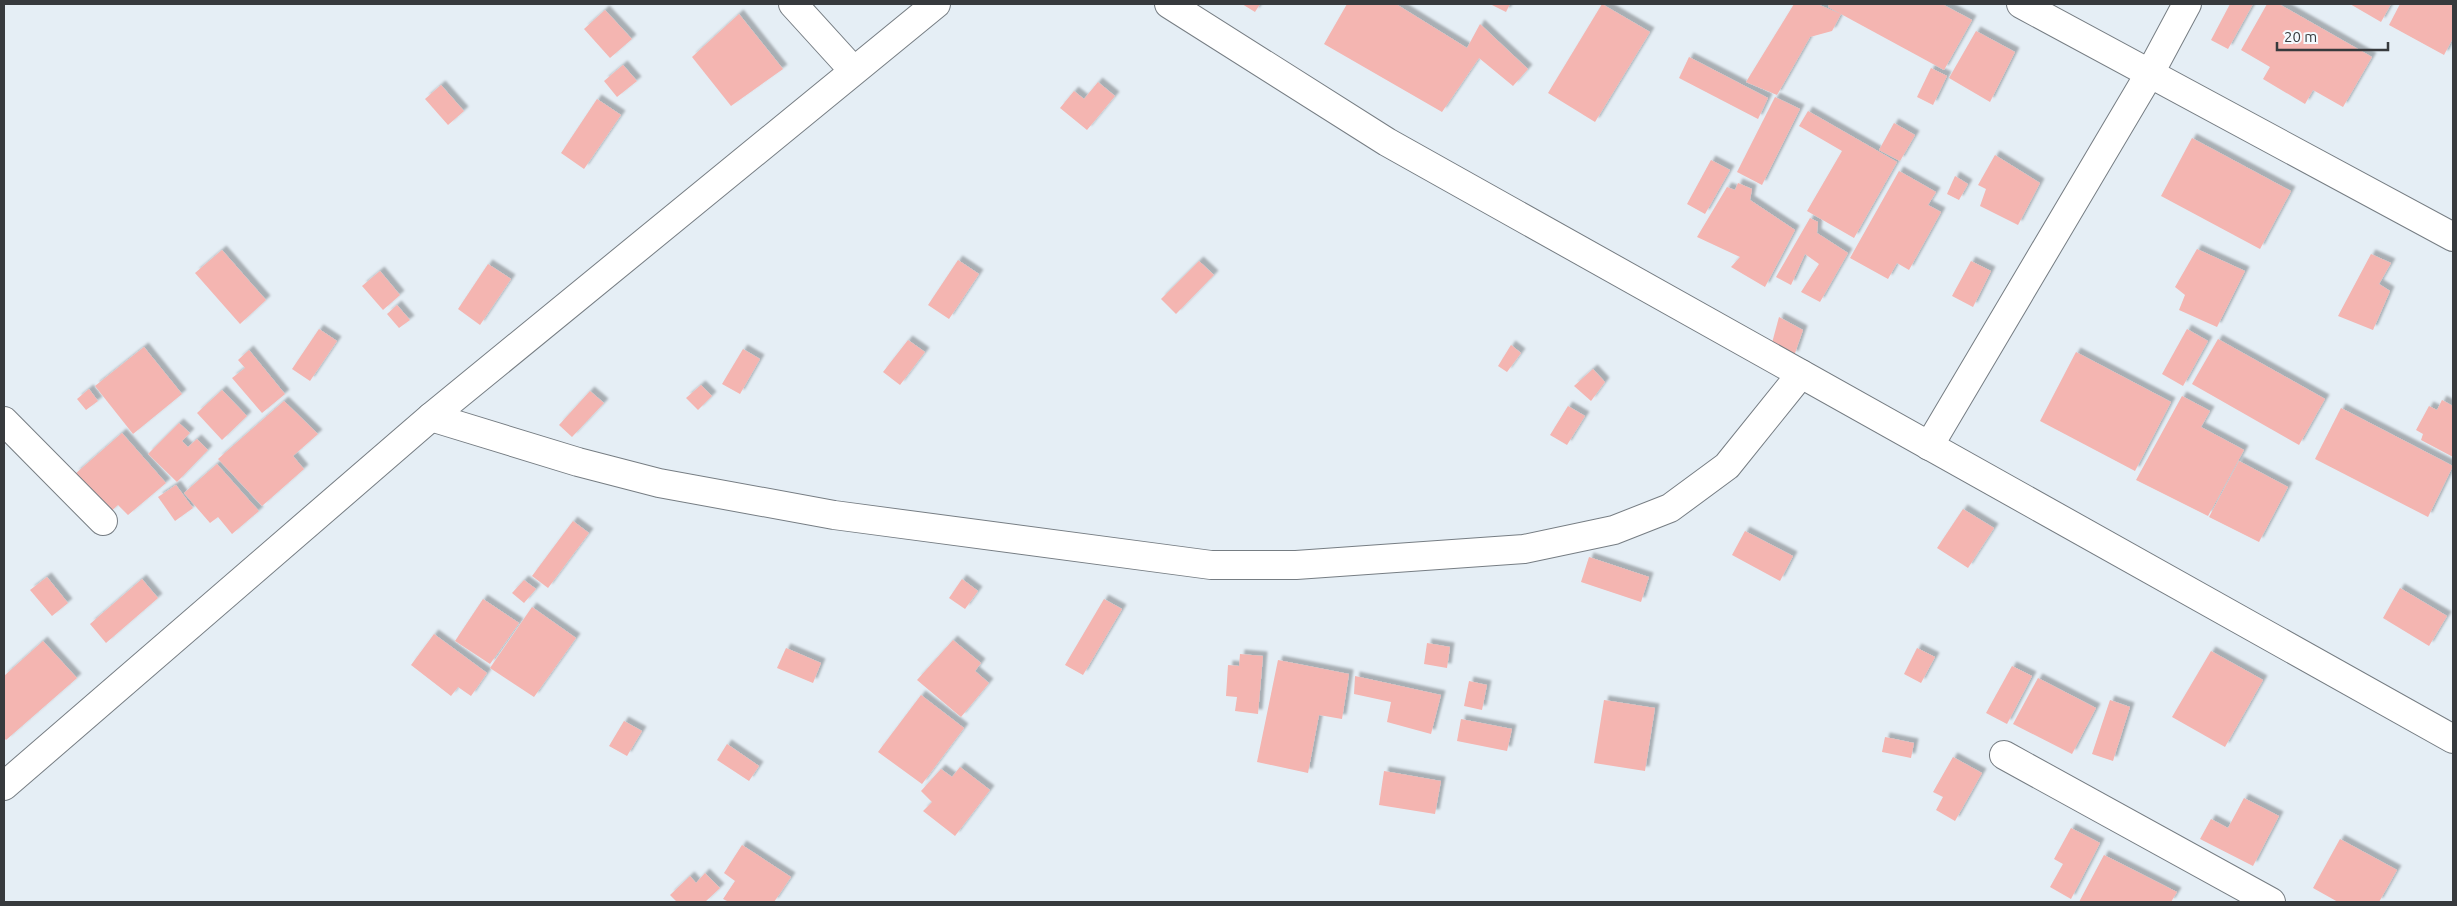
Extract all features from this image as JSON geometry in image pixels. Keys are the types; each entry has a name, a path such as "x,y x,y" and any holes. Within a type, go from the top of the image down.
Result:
{"street":[{"path":"793,4 853,70"},
{"path":"4,786 431,417 936,4"},
{"path":"1169,4 1387,142 2453,739"},
{"path":"2021,4 2453,236"},
{"path":"1930,446 2150,73 2187,4"},
{"path":"431,417 578,462 660,483 834,515 1212,565 1296,566 1524,549 1614,530 1670,508 1727,466 1801,374"},
{"path":"4,421 103,521"},
{"path":"2004,755 2271,902"}],"building":[{"path":"1242,4 1260,4 1255,12"},
{"path":"1347,4 1396,4 1467,48 1480,24 1528,69 1513,86 1479,58 1442,112 1324,44"},
{"path":"1490,4 1510,4 1506,12"},
{"path":"1602,4 1650,32 1595,122 1548,93"},
{"path":"1794,4 1817,4 1841,14 1832,31 1810,37 1777,95 1746,82"},
{"path":"1829,4 1942,4 1972,20 1944,70 1828,7"},
{"path":"2230,4 2253,4 2228,49 2211,40"},
{"path":"2267,4 2279,4 2372,57 2343,107 2313,90 2305,104 2263,79 2270,67 2241,50"},
{"path":"2350,4 2391,4 2381,22"},
{"path":"2400,4 2453,4 2453,38 2444,55 2389,25"},
{"path":"605,10 632,39 610,58 584,29"},
{"path":"739,14 783,69 731,106 692,57"},
{"path":"1976,31 2015,52 1990,102 1949,78"},
{"path":"1689,57 1768,98 1758,119 1679,78"},
{"path":"623,65 637,81 617,97 604,81"},
{"path":"1931,68 1947,76 1933,105 1917,97"},
{"path":"1098,82 1115,96 1087,130 1060,108 1074,91 1084,99"},
{"path":"441,85 464,111 448,125 425,99"},
{"path":"1775,97 1800,109 1762,185 1737,172"},
{"path":"597,99 621,115 584,169 561,153"},
{"path":"1808,111 1897,162 1854,238 1807,211 1842,151 1799,126"},
{"path":"1894,123 1915,135 1900,161 1879,150"},
{"path":"2192,138 2291,191 2260,249 2161,196"},
{"path":"1995,155 2040,183 2018,225 1980,206 1986,189 1978,185"},
{"path":"1711,160 1730,170 1705,214 1687,204"},
{"path":"1899,171 1936,192 1928,205 1941,212 1909,270 1897,263 1888,279 1850,258"},
{"path":"1955,176 1968,184 1959,200 1947,194"},
{"path":"1738,183 1752,189 1750,200 1795,230 1765,287 1731,267 1740,257 1697,237 1727,187 1735,190"},
{"path":"1810,218 1818,222 1817,233 1848,253 1820,302 1801,292 1819,264 1805,254 1791,285 1776,277"},
{"path":"2197,249 2245,271 2217,327 2179,310 2185,295 2175,287"},
{"path":"222,250 266,300 240,324 195,273"},
{"path":"2371,254 2391,263 2379,284 2390,291 2373,330 2338,316"},
{"path":"958,260 979,274 949,319 928,305"},
{"path":"1199,261 1214,275 1176,314 1161,299"},
{"path":"1971,261 1991,271 1973,307 1952,296"},
{"path":"488,264 511,279 480,325 458,309"},
{"path":"380,271 400,295 383,310 362,286"},
{"path":"397,305 410,320 399,328 387,314"},
{"path":"1779,317 1803,330 1794,356 1772,343"},
{"path":"319,329 337,341 310,381 292,369"},
{"path":"2187,329 2208,341 2183,386 2162,374"},
{"path":"2218,339 2325,399 2299,445 2192,384"},
{"path":"908,340 925,352 900,385 883,372"},
{"path":"1511,345 1521,353 1507,372 1498,366"},
{"path":"144,347 182,394 133,434 95,386"},
{"path":"743,349 760,359 740,394 722,384"},
{"path":"249,350 285,394 262,413 232,378 245,368 238,360"},
{"path":"2076,352 2171,402 2135,471 2040,421"},
{"path":"1593,369 1605,382 1591,401 1574,386"},
{"path":"701,385 712,396 698,410 686,398"},
{"path":"89,389 98,401 86,410 77,399"},
{"path":"222,390 247,416 222,440 197,413"},
{"path":"590,391 604,403 572,437 559,425"},
{"path":"2182,396 2210,411 2201,427 2244,450 2208,516 2136,480"},
{"path":"2442,400 2453,406 2453,457 2421,440 2423,434 2416,430 2429,406 2437,410"},
{"path":"284,401 318,434 293,456 304,469 262,506 218,459"},
{"path":"1568,406 1585,416 1567,445 1550,435"},
{"path":"2341,408 2453,466 2428,517 2315,459"},
{"path":"179,423 190,433 182,441 188,447 197,439 208,450 177,482 148,454"},
{"path":"122,433 166,483 128,515 118,505 109,513 75,474"},
{"path":"2239,461 2288,487 2259,542 2209,517"},
{"path":"217,464 259,511 232,534 218,517 210,523 184,493"},
{"path":"176,485 193,508 175,521 158,497"},
{"path":"1963,509 1994,528 1968,568 1937,548"},
{"path":"573,521 589,533 548,588 532,576"},
{"path":"1745,531 1793,556 1780,581 1732,555"},
{"path":"1589,557 1649,577 1641,602 1581,582"},
{"path":"47,577 68,603 52,616 30,590"},
{"path":"142,579 158,598 106,643 90,624"},
{"path":"962,579 978,591 965,609 949,598"},
{"path":"524,580 536,589 524,603 512,593"},
{"path":"2400,588 2447,616 2429,646 2383,618"},
{"path":"483,599 519,623 490,664 455,641"},
{"path":"1104,599 1122,609 1083,675 1065,665"},
{"path":"532,607 576,638 534,697 490,668"},
{"path":"434,634 487,673 471,696 458,687 451,696 411,665"},
{"path":"953,640 981,663 975,671 989,683 961,717 917,680"},
{"path":"43,641 77,678 6,740 4,738 4,676"},
{"path":"1427,643 1450,647 1447,668 1424,664"},
{"path":"786,648 821,663 813,683 777,668"},
{"path":"1917,648 1935,657 1921,683 1904,674"},
{"path":"2211,651 2263,680 2225,747 2172,717"},
{"path":"1240,654 1263,656 1258,714 1235,711 1237,697 1226,696 1228,665 1239,666"},
{"path":"1278,660 1349,674 1342,719 1319,715 1308,773 1257,762"},
{"path":"2012,666 2032,676 2007,724 1986,713"},
{"path":"1355,676 1441,695 1431,734 1387,722 1391,702 1354,694"},
{"path":"2038,678 2096,708 2072,754 2013,724"},
{"path":"1469,681 1487,685 1482,710 1464,706"},
{"path":"921,695 964,728 922,784 878,752"},
{"path":"1604,700 1655,708 1645,771 1594,763"},
{"path":"2110,700 2130,707 2113,761 2092,754"},
{"path":"1461,719 1512,729 1507,751 1457,741"},
{"path":"624,721 642,731 627,756 609,746"},
{"path":"1885,737 1914,743 1911,758 1882,752"},
{"path":"727,744 759,766 749,781 717,760"},
{"path":"1953,757 1982,773 1955,821 1936,810 1943,797 1933,792"},
{"path":"960,767 990,790 955,836 923,811 932,802 921,791 941,769 952,777"},
{"path":"1384,771 1441,781 1435,814 1379,805"},
{"path":"2244,798 2279,816 2253,866 2200,839 2211,819 2228,828"},
{"path":"2071,828 2100,843 2071,899 2050,887 2063,864 2054,859"},
{"path":"2340,839 2397,870 2379,902 2338,902 2313,888"},
{"path":"742,845 791,877 774,902 729,902 723,899 735,881 724,873"},
{"path":"2104,855 2177,892 2171,902 2079,902"},
{"path":"705,873 720,888 705,902 677,902 670,895 690,876 696,883"}]}
